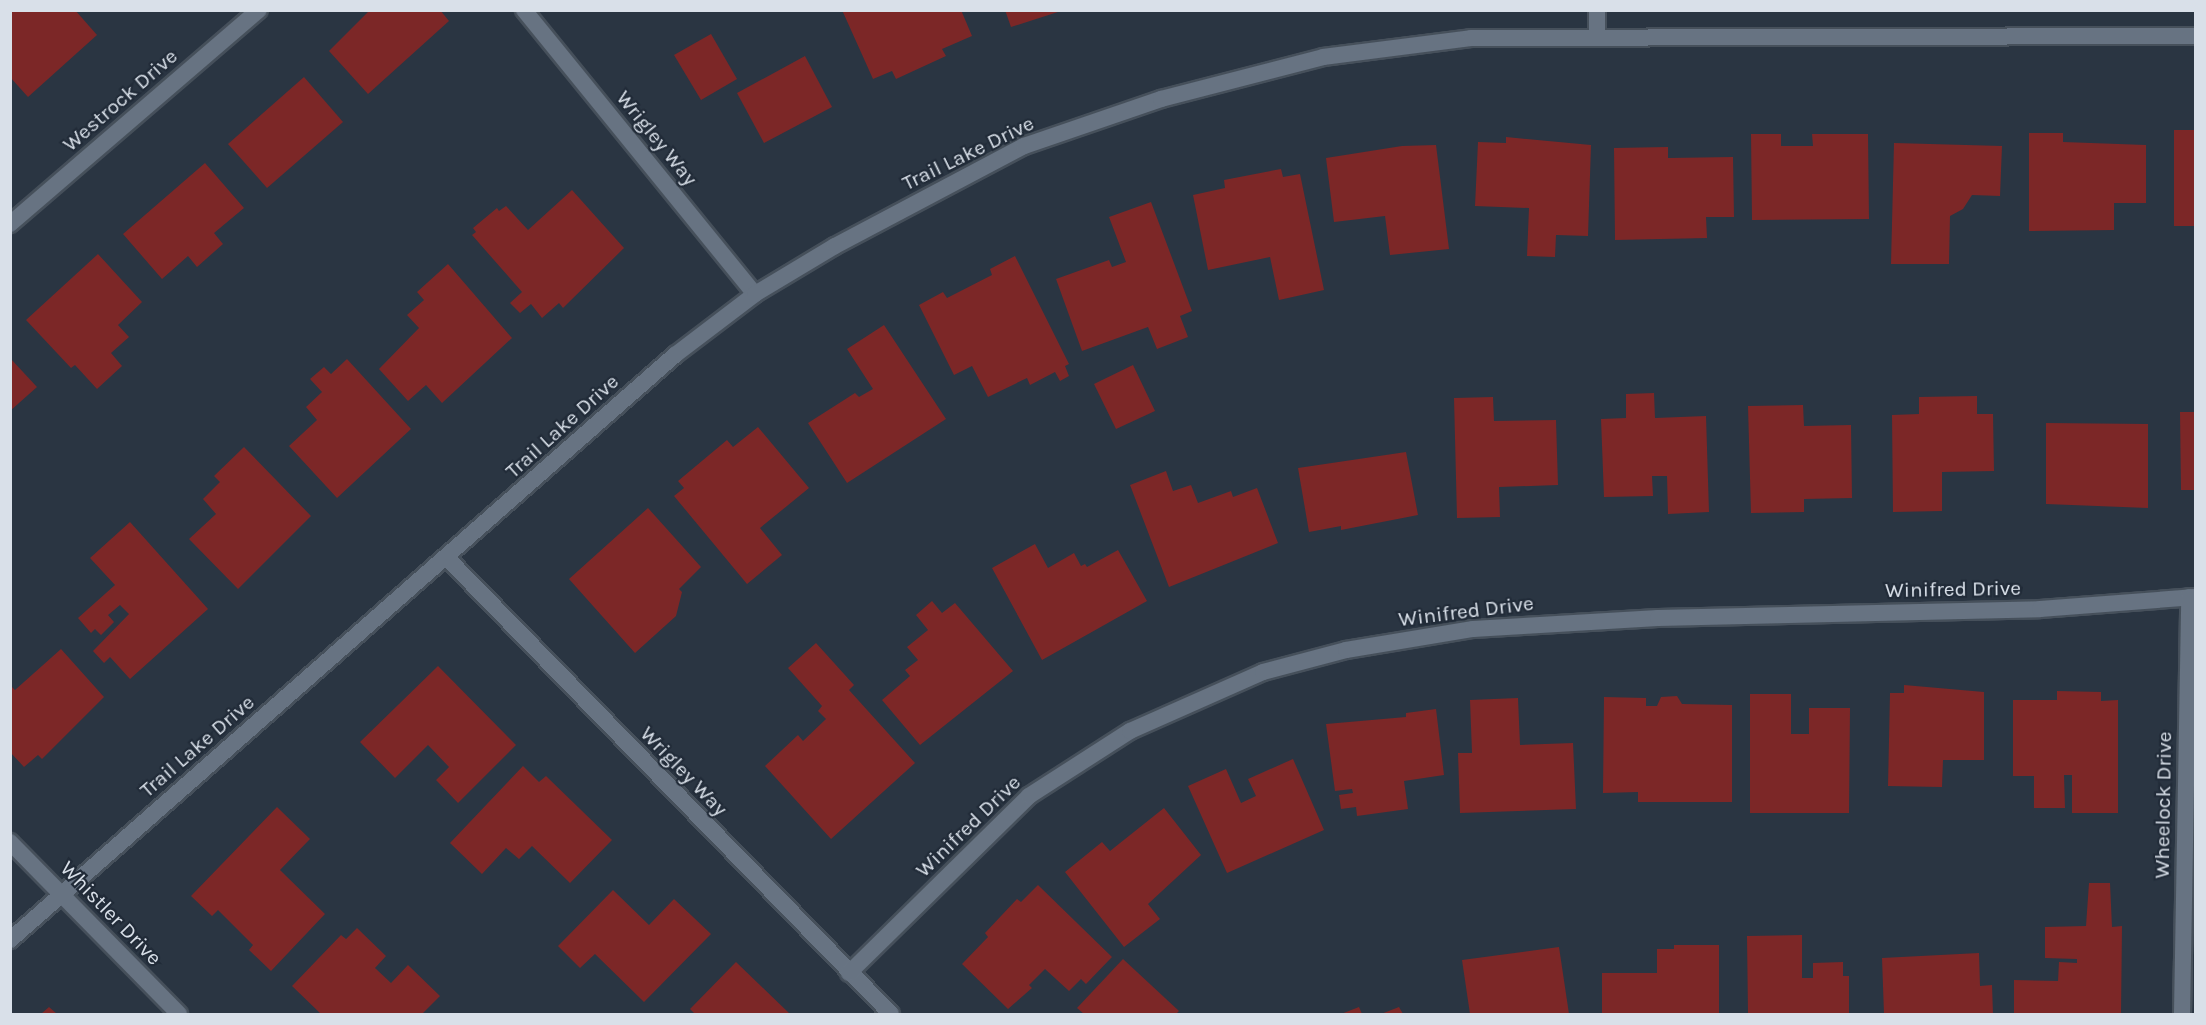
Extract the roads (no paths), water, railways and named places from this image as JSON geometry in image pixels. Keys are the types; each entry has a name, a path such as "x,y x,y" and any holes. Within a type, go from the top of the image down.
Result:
{"street":[{"name":"Westrock Drive","path":"10,224 259,10"},
{"name":"Wrigley Way","path":"524,10 755,294"},
{"path":"1597,10 1597,35"},
{"name":"Trail Lake Drive","path":"10,940 447,558 675,355 755,294 834,246 1024,146 1161,99 1323,57 1471,38 1597,35 2196,36"},
{"name":"Wrigley Way","path":"447,558 891,1014"},
{"name":"Winifred Drive","path":"849,973 1029,796 1130,731 1263,672 1346,650 1473,629 1658,618 2040,609 2192,597"},
{"name":"Wheelock Drive","path":"2182,1014 2192,597"},
{"name":"Whistler Drive","path":"10,842 178,1014"}]}
